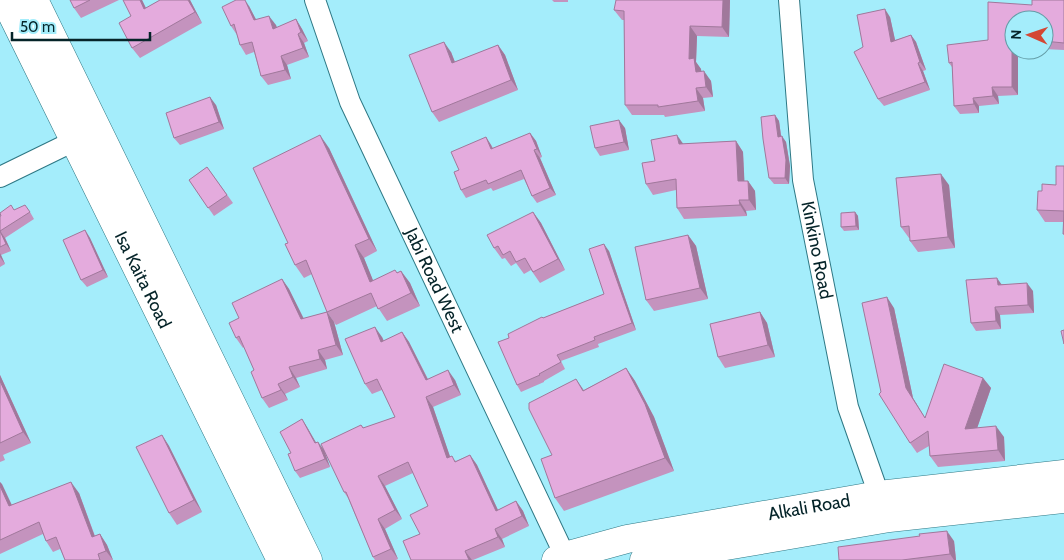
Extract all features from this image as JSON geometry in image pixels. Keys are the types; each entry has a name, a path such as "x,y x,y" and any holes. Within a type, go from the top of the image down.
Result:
{"main road":[{"name":"Isa Kaita Road","path":"5,0 74,141 308,560"},
{"name":"Isa Kaita Road","path":"34,0 189,345 281,560"},
{"name":"Alkali Road","path":"560,558 627,539 879,495 1064,474"},
{"name":"Alkali Road","path":"644,560 889,518 1064,499"}],"street":[{"name":"Jabi Road West","path":"315,0 350,102 560,558"},
{"name":"Kinkino Road","path":"789,0 804,180 848,407 879,495"},
{"path":"0,177 74,141"}],"building":[{"path":"70,0 90,0 74,8"},
{"path":"123,0 140,0 144,9 160,0 188,0 195,12 132,48 119,23 131,16"},
{"path":"236,0 245,0 254,20 269,16 273,29 296,19 301,32 298,34 303,48 281,56 285,70 261,76 252,42 240,45 234,24 231,26 222,7"},
{"path":"616,0 723,0 722,27 690,26 689,59 694,58 696,72 704,71 706,87 696,88 698,101 658,107 658,105 625,105 624,11 614,10"},
{"path":"1032,0 1064,0 1064,43 1054,42 1054,10 1004,10 1004,60 1012,60 1012,87 992,87 993,96 973,98 974,104 954,106 952,62 949,63 947,45 988,40 988,2 1032,5"},
{"path":"885,9 891,42 911,35 925,82 878,99 854,52 863,47 857,15"},
{"path":"444,42 452,63 498,45 511,80 432,112 409,55"},
{"path":"210,97 219,122 174,138 166,113"},
{"path":"775,115 778,137 782,136 786,160 785,178 769,178 761,117"},
{"path":"619,120 624,142 595,148 590,126"},
{"path":"530,133 537,149 534,150 550,188 532,196 521,170 488,184 486,180 461,190 454,172 459,170 451,152 486,137 491,149"},
{"path":"320,135 369,239 355,245 370,282 395,270 397,273 401,271 411,293 378,309 371,293 327,312 306,260 295,265 285,244 288,243 253,168"},
{"path":"677,135 679,144 736,141 738,181 748,181 749,200 739,200 740,205 677,208 676,179 646,184 642,163 655,161 651,140"},
{"path":"1056,166 1064,166 1064,211 1037,210 1038,191 1042,191 1042,184 1056,185"},
{"path":"207,167 227,195 208,208 189,180"},
{"path":"941,174 948,237 910,241 909,226 901,227 896,178"},
{"path":"11,205 14,210 25,205 30,212 0,231 0,213"},
{"path":"533,212 558,259 533,272 525,258 516,262 510,251 503,255 498,246 494,248 487,235"},
{"path":"855,212 856,226 841,227 841,213"},
{"path":"85,230 103,270 81,280 63,240"},
{"path":"0,231 6,244 0,247"},
{"path":"688,235 700,288 646,300 635,247"},
{"path":"604,244 632,323 594,337 595,340 557,355 561,362 540,375 517,385 498,342 509,338 508,334 542,317 604,294 589,249"},
{"path":"997,278 998,285 1027,283 1028,305 995,307 996,321 971,323 966,280"},
{"path":"282,279 301,319 327,312 336,345 318,350 320,359 289,367 293,377 278,384 281,390 262,398 251,372 254,370 239,336 236,338 229,323 239,318 232,303"},
{"path":"887,297 906,388 925,418 944,364 983,378 965,429 996,426 998,450 930,456 928,431 910,443 879,394 881,392 862,303"},
{"path":"760,312 768,345 718,357 710,324"},
{"path":"375,327 381,342 402,332 426,380 448,370 454,385 426,397 447,458 452,456 455,462 470,455 496,511 516,501 522,516 495,529 498,537 465,551 469,560 411,560 403,541 420,534 410,515 428,506 408,462 378,476 395,510 378,519 391,549 373,557 346,492 344,492 321,444 361,425 363,428 395,417 377,379 365,384 345,339"},
{"path":"1064,330 1064,344 1061,331"},
{"path":"626,368 645,404 665,458 555,498 541,459 552,455 529,409 529,403 576,379 583,391"},
{"path":"0,381 23,432 0,443"},
{"path":"302,419 315,443 318,442 325,459 295,471 288,454 291,453 280,432"},
{"path":"162,435 194,500 169,513 136,447"},
{"path":"71,482 92,537 100,534 106,551 98,554 100,560 65,560 56,537 46,541 39,522 0,540 0,486 9,506"},
{"path":"947,531 950,554 902,560 839,560 838,547"}]}
